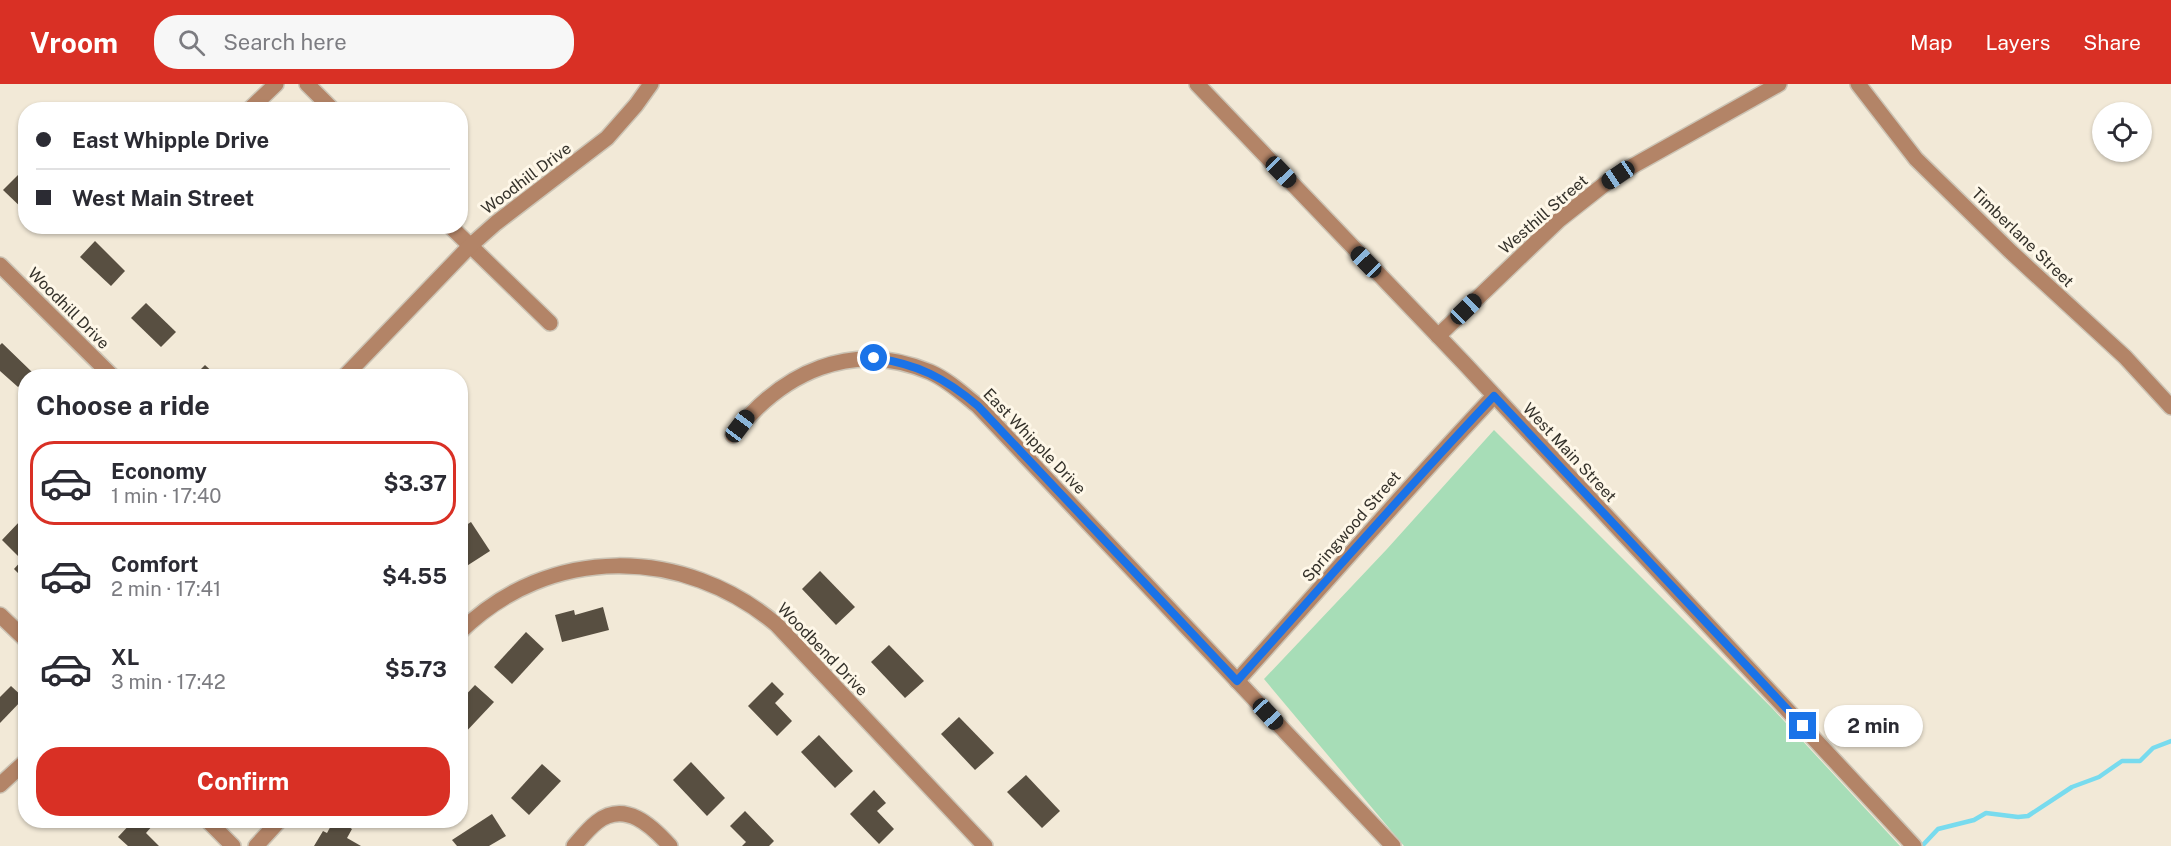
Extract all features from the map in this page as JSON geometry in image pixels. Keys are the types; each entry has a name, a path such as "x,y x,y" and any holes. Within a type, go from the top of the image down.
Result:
{"street":[{"path":"257,102 276,84"},
{"path":"307,84 325,102"},
{"name":"Woodhill Drive","path":"352,369 470,246 496,223 607,138 651,84"},
{"name":"West Main Street","path":"1197,84 1438,336 1914,846"},
{"name":"Westhill Street","path":"1438,336 1559,220 1606,183 1630,167 1779,84"},
{"name":"Timberlane Street","path":"1858,84 1916,159 2125,357 2171,408"},
{"path":"458,234 550,323"},
{"name":"Woodhill Drive","path":"0,265 105,369"},
{"name":"East Whipple Drive","path":"733,435 748,416 771,394 797,377 821,366 847,360 874,358 906,364 931,373 955,387 978,406 1393,846"},
{"name":"Springwood Street","path":"1237,681 1415,480 1494,396"},
{"name":"Woodbend Drive","path":"468,625 510,594 549,577 590,567 625,565 656,568 711,583 748,602 777,625 985,846"},
{"path":"0,615 18,632"},
{"path":"0,785 18,768"},
{"path":"573,846 597,822 621,814 640,819 651,826 670,846"},
{"path":"215,828 233,846"},
{"path":"256,846 273,828"}],"green space":[{"path":"1494,430 1772,708 1900,846 1404,846 1264,679 1387,549"}],"building":[{"path":"18,175 18,204 3,190"},
{"path":"95,241 125,271 111,286 80,257"},
{"path":"146,303 176,332 161,347 131,318"},
{"path":"2,343 29,369 18,369 18,387 0,371 0,345"},
{"path":"471,522 490,551 468,565 468,524"},
{"path":"18,523 18,556 2,540"},
{"path":"820,571 855,607 836,625 802,589"},
{"path":"603,607 609,630 562,642 555,615 574,610 575,615"},
{"path":"526,632 544,649 512,684 494,667"},
{"path":"889,645 924,681 905,698 871,662"},
{"path":"772,682 784,694 775,703 792,721 777,736 748,706"},
{"path":"475,685 494,702 468,730 468,692"},
{"path":"11,686 18,692 18,704 0,723 0,697"},
{"path":"959,717 994,753 975,770 941,734"},
{"path":"819,735 853,771 835,788 801,752"},
{"path":"691,762 725,798 707,816 673,780"},
{"path":"542,764 561,781 529,815 511,798"},
{"path":"1026,775 1060,811 1042,828 1007,792"},
{"path":"874,790 886,803 877,811 894,829 879,844 850,814"},
{"path":"745,811 774,841 769,846 742,846 746,842 730,826"},
{"path":"492,814 506,836 489,846 457,846 452,840"},
{"path":"126,828 150,828 146,833 159,846 128,846 118,837"},
{"path":"330,828 350,828 347,838 361,846 314,846 323,831 327,833"}],"waterway":[{"path":"1922,846 1938,829 1974,820 1986,813 2028,816 2072,787 2099,777 2122,761 2140,761 2153,748 2171,741"}],"route":[{"path":"874,358 906,364 931,373 955,387 978,406 1237,681 1415,480 1494,396 1803,726"}]}
